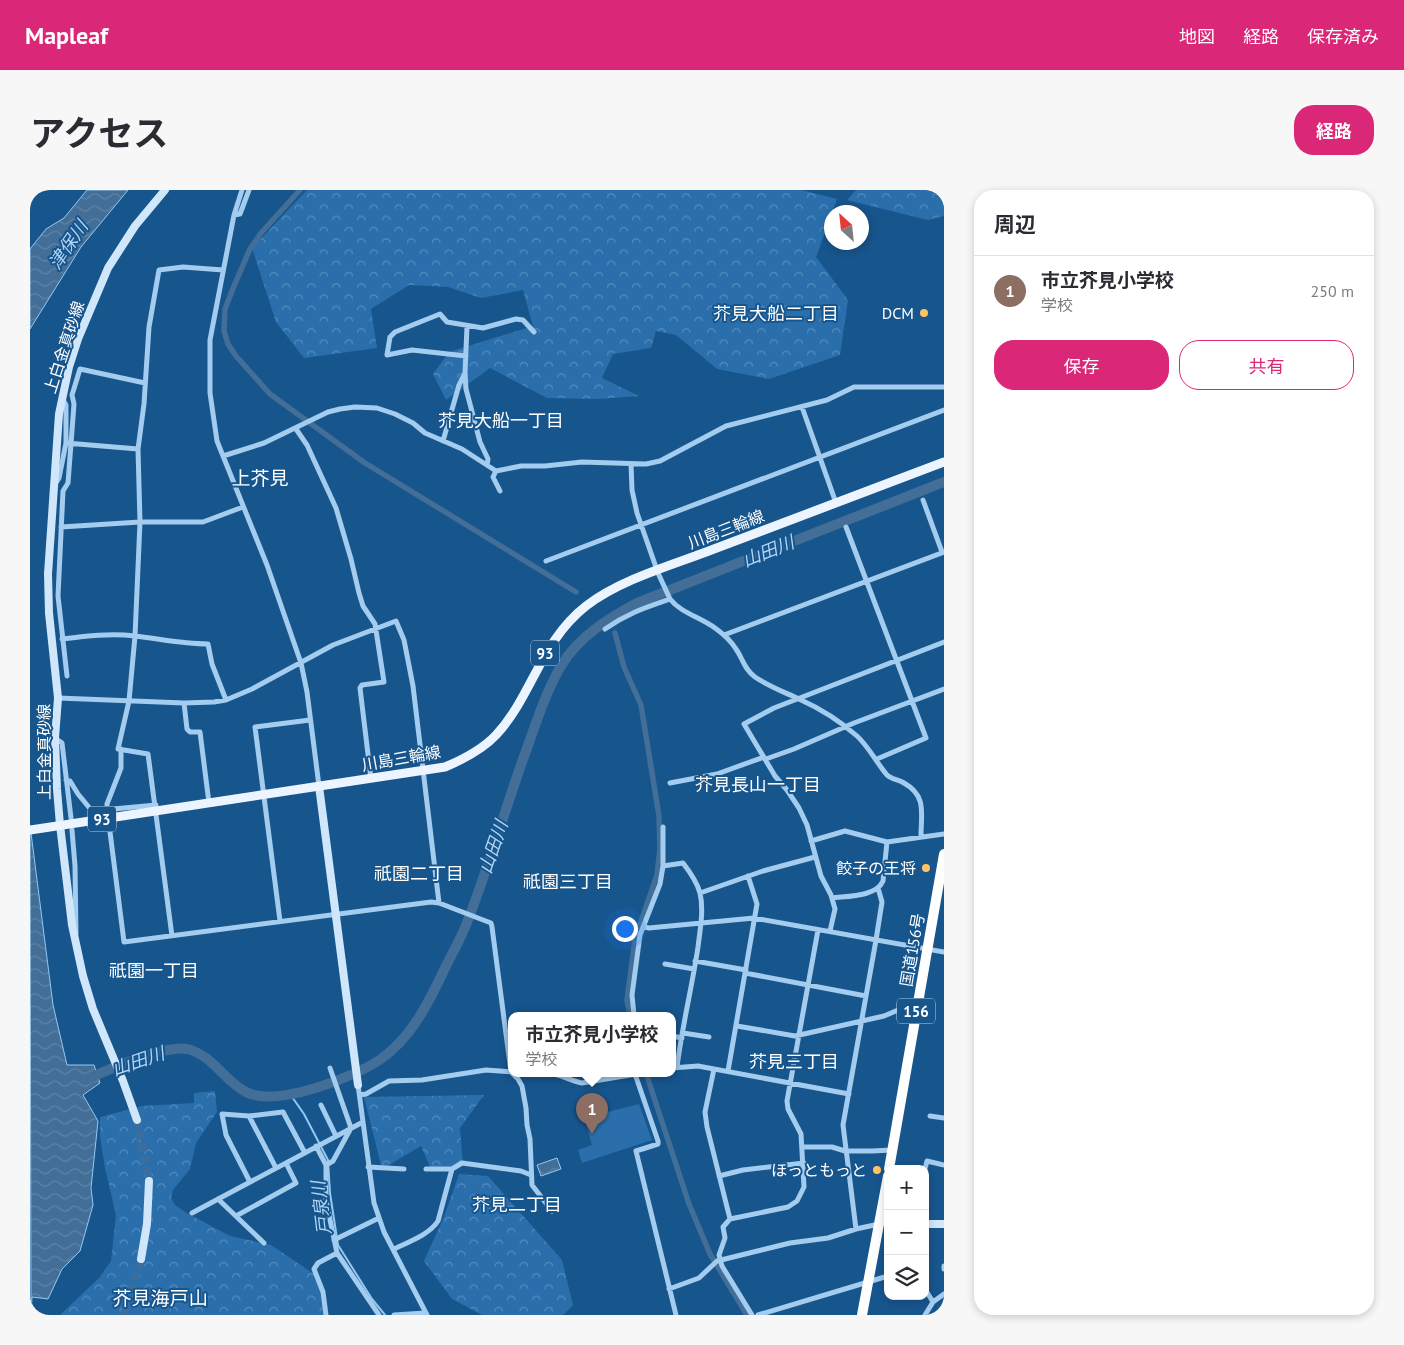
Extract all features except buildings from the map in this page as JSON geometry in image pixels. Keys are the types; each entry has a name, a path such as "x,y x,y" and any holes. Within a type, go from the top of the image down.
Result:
{"highway":[{"name":"国道156号","path":"890,1165 944,854"},
{"path":"862,1315 868,1282 883,1224 884,1210"}],"main road":[{"name":"上白金真砂線","path":"137,1120 93,1009 77,952 72,925 60,826 56,738 58,698 48,591 53,486 61,397 78,339 108,268 135,226 165,190"},
{"name":"川島三輪線","path":"30,830 156,808 209,803 424,772 445,767 483,747 496,735 516,706 556,636 586,606 620,586 944,462"},
{"path":"319,786 358,1085"},
{"path":"141,1259 147,1224 149,1182"},
{"path":"929,1224 944,1224"}],"street":[{"path":"242,190 234,215 210,340 210,393 212,410 217,441 222,456 267,564 301,663 307,692 319,786"},
{"path":"234,215 240,214 249,190"},
{"path":"107,810 121,768 121,749 118,749 129,701 135,636 140,522 138,449 146,383 150,327 160,270 182,267 223,270"},
{"path":"466,356 412,350 387,355 390,337 395,332 440,314 447,322 482,328 523,320 534,332"},
{"path":"467,326 466,389 480,442 488,459 487,465"},
{"path":"53,486 59,478 68,444 74,404 72,395 80,369 146,383"},
{"path":"443,441 459,385 465,373"},
{"path":"222,456 264,443 340,408 355,407 376,408 395,414 425,433 462,449 496,471 521,466 546,466 582,462 646,464 660,461 726,426 827,400 854,387 943,387 944,394"},
{"path":"61,397 66,405 68,483 63,491 58,589 67,676"},
{"path":"802,407 836,503"},
{"path":"546,561 944,410"},
{"path":"296,429 307,445 336,508 359,593 376,629 384,682 362,685 360,688 371,779"},
{"path":"68,444 138,449"},
{"path":"631,464 632,490 641,525 669,598 676,607 724,635 736,648 746,670 767,684 814,706 846,727 862,741 888,776 910,787 919,795 922,802 921,836"},
{"path":"496,471 493,476 500,491"},
{"path":"724,635 943,552 923,500"},
{"path":"61,526 140,522 203,522 243,507"},
{"path":"846,527 926,738 877,759"},
{"path":"606,629 638,609 669,598"},
{"path":"58,698 184,703 226,700 252,689 348,638 396,621 404,640 413,686 439,903"},
{"path":"62,639 135,636 170,642 208,644 212,664 226,700"},
{"path":"830,931 835,909 832,898 821,876 807,825 799,808 775,776 744,724 798,698 944,642"},
{"path":"670,783 717,774 765,758 944,690"},
{"path":"184,703 187,729 190,732 200,732 209,803"},
{"path":"280,921 255,727 310,720"},
{"path":"56,738 62,743 71,818"},
{"path":"121,749 148,754 172,936"},
{"path":"66,780 70,781 92,810 156,808"},
{"path":"109,824 124,942 431,902 439,903 491,923 508,1043"},
{"path":"634,1012 632,995 640,935 660,884 663,866 663,827"},
{"path":"72,830 75,866 77,952"},
{"path":"811,841 845,830 887,842 944,834"},
{"path":"832,898 857,895 878,888 884,881 887,842"},
{"path":"700,893 748,876 815,857"},
{"path":"663,866 684,863 700,893 701,923 696,961 676,1060"},
{"path":"728,1071 757,904 748,876"},
{"path":"856,1229 843,1124 882,902 878,888"},
{"path":"644,927 754,918 944,952"},
{"path":"669,1289 699,1278 717,1262 725,1238 723,1226 730,1219 788,1207 797,1201 804,1187 801,1134 788,1109 787,1101 792,1083 818,930"},
{"path":"696,961 866,996"},
{"path":"665,964 694,969"},
{"path":"737,1026 795,1036 884,1016 918,1002"},
{"path":"676,1036 709,1037"},
{"path":"676,1068 691,1065 848,1094"},
{"path":"714,1069 706,1112 730,1219"},
{"path":"331,1070 351,1128"},
{"path":"360,1095 366,1094 389,1082 422,1080 486,1070 508,1072"},
{"path":"516,1077 523,1094 530,1139 532,1185 552,1211"},
{"path":"566,1077 582,1083 617,1077"},
{"path":"635,1077 658,1141 658,1144 636,1151 676,1315"},
{"path":"358,1085 374,1203 384,1232 426,1314 394,1315"},
{"path":"321,1105 336,1136"},
{"path":"250,1182 226,1135 222,1114 249,1116 283,1112 305,1152"},
{"path":"249,1116 276,1168"},
{"path":"930,1116 944,1118"},
{"path":"192,1213 363,1122"},
{"path":"351,1128 329,1163 326,1202 337,1253 379,1315"},
{"path":"319,1145 329,1163"},
{"path":"802,1147 832,1147 845,1151 892,1150"},
{"path":"926,1165 926,1161 944,1165"},
{"path":"236,1216 296,1183 286,1163"},
{"path":"426,1169 452,1169 462,1163 521,1171 531,1175"},
{"path":"719,1176 742,1170 804,1163"},
{"path":"368,1167 404,1169"},
{"path":"394,1249 435,1226 452,1169"},
{"path":"218,1199 264,1243"},
{"path":"334,1240 379,1218"},
{"path":"717,1262 883,1224"},
{"path":"326,1315 323,1292 314,1269 318,1263 337,1253"},
{"path":"717,1262 722,1266 752,1315"},
{"path":"758,1315 884,1277"},
{"path":"925,1315 932,1302 944,1294"},
{"path":"929,1296 932,1302"}],"green space":[{"path":"307,190 801,190 837,199 835,205 824,205 824,235 816,257 848,300 840,355 769,379 717,369 676,335 656,331 651,348 613,354 602,378 639,396 599,399 547,398 490,368 446,400 433,374 449,352 533,326 523,290 481,298 448,287 409,285 371,309 377,348 304,358 276,322 252,248"},
{"path":"856,190 944,190 944,216 928,220 847,200"},
{"path":"215,1091 217,1112 196,1143 190,1169 173,1190 171,1198 175,1205 185,1212 230,1236 271,1245 314,1274 323,1292 325,1315 60,1315 99,1278 111,1261 116,1215 105,1168 100,1135 100,1117 142,1106 194,1103 194,1093"},
{"path":"484,1095 460,1128 463,1166 430,1167 421,1146 382,1169 364,1097"},
{"path":"639,1104 652,1140 582,1163 578,1150 592,1145 584,1118"},
{"path":"459,1174 488,1176 562,1260 573,1305 563,1315 482,1315 452,1299 424,1261 444,1217"}],"water":[{"name":"津保川","path":"87,190 128,190 81,247 30,329 30,249 46,229 64,218"},
{"path":"30,825 53,1005 67,1065 94,1065 100,1083 83,1095 98,1121 91,1188 93,1205 80,1251 62,1269 48,1299 32,1297 31,1315"},
{"path":"557,1158 561,1169 541,1176 537,1165"}],"waterway":[{"path":"300,190 261,233 250,249 225,309 224,331 228,344 236,356 270,394 365,463 576,592"},
{"name":"山田川","path":"85,1080 151,1054 187,1049 196,1052 211,1062 246,1092 259,1096 276,1096 335,1082 381,1059 402,1040 419,1018 461,936 481,885 544,701 561,666 576,646 595,629 637,603 944,482"},
{"path":"615,633 624,667 641,705 659,816 660,848 657,875 635,939 627,1000 629,1012"},
{"path":"647,1077 689,1204 710,1254 747,1315"},
{"name":"戸泉川","path":"290,1094 304,1114 328,1160 330,1193 338,1245 372,1299 385,1315"}],"tunnel":[{"path":"137,1120 149,1181"},
{"path":"124,1315 141,1259"}],"place":[{"name":"DCM","path":"924,313"},
{"name":"餃子の王将","path":"926,868"},
{"name":"市立芥見小学校","path":"592,1134"},
{"name":"ほっともっと","path":"877,1170"}],"district":[{"name":"芥見大船二丁目","path":"776,313"},
{"name":"芥見大船一丁目","path":"501,420"},
{"name":"上芥見","path":"260,478"},
{"name":"芥見長山一丁目","path":"758,784"},
{"name":"祇園二丁目","path":"419,873"},
{"name":"祇園三丁目","path":"568,881"},
{"name":"祇園一丁目","path":"154,970"},
{"name":"芥見三丁目","path":"794,1061"},
{"name":"芥見二丁目","path":"517,1204"},
{"name":"芥見海戸山","path":"160,1298"}]}
